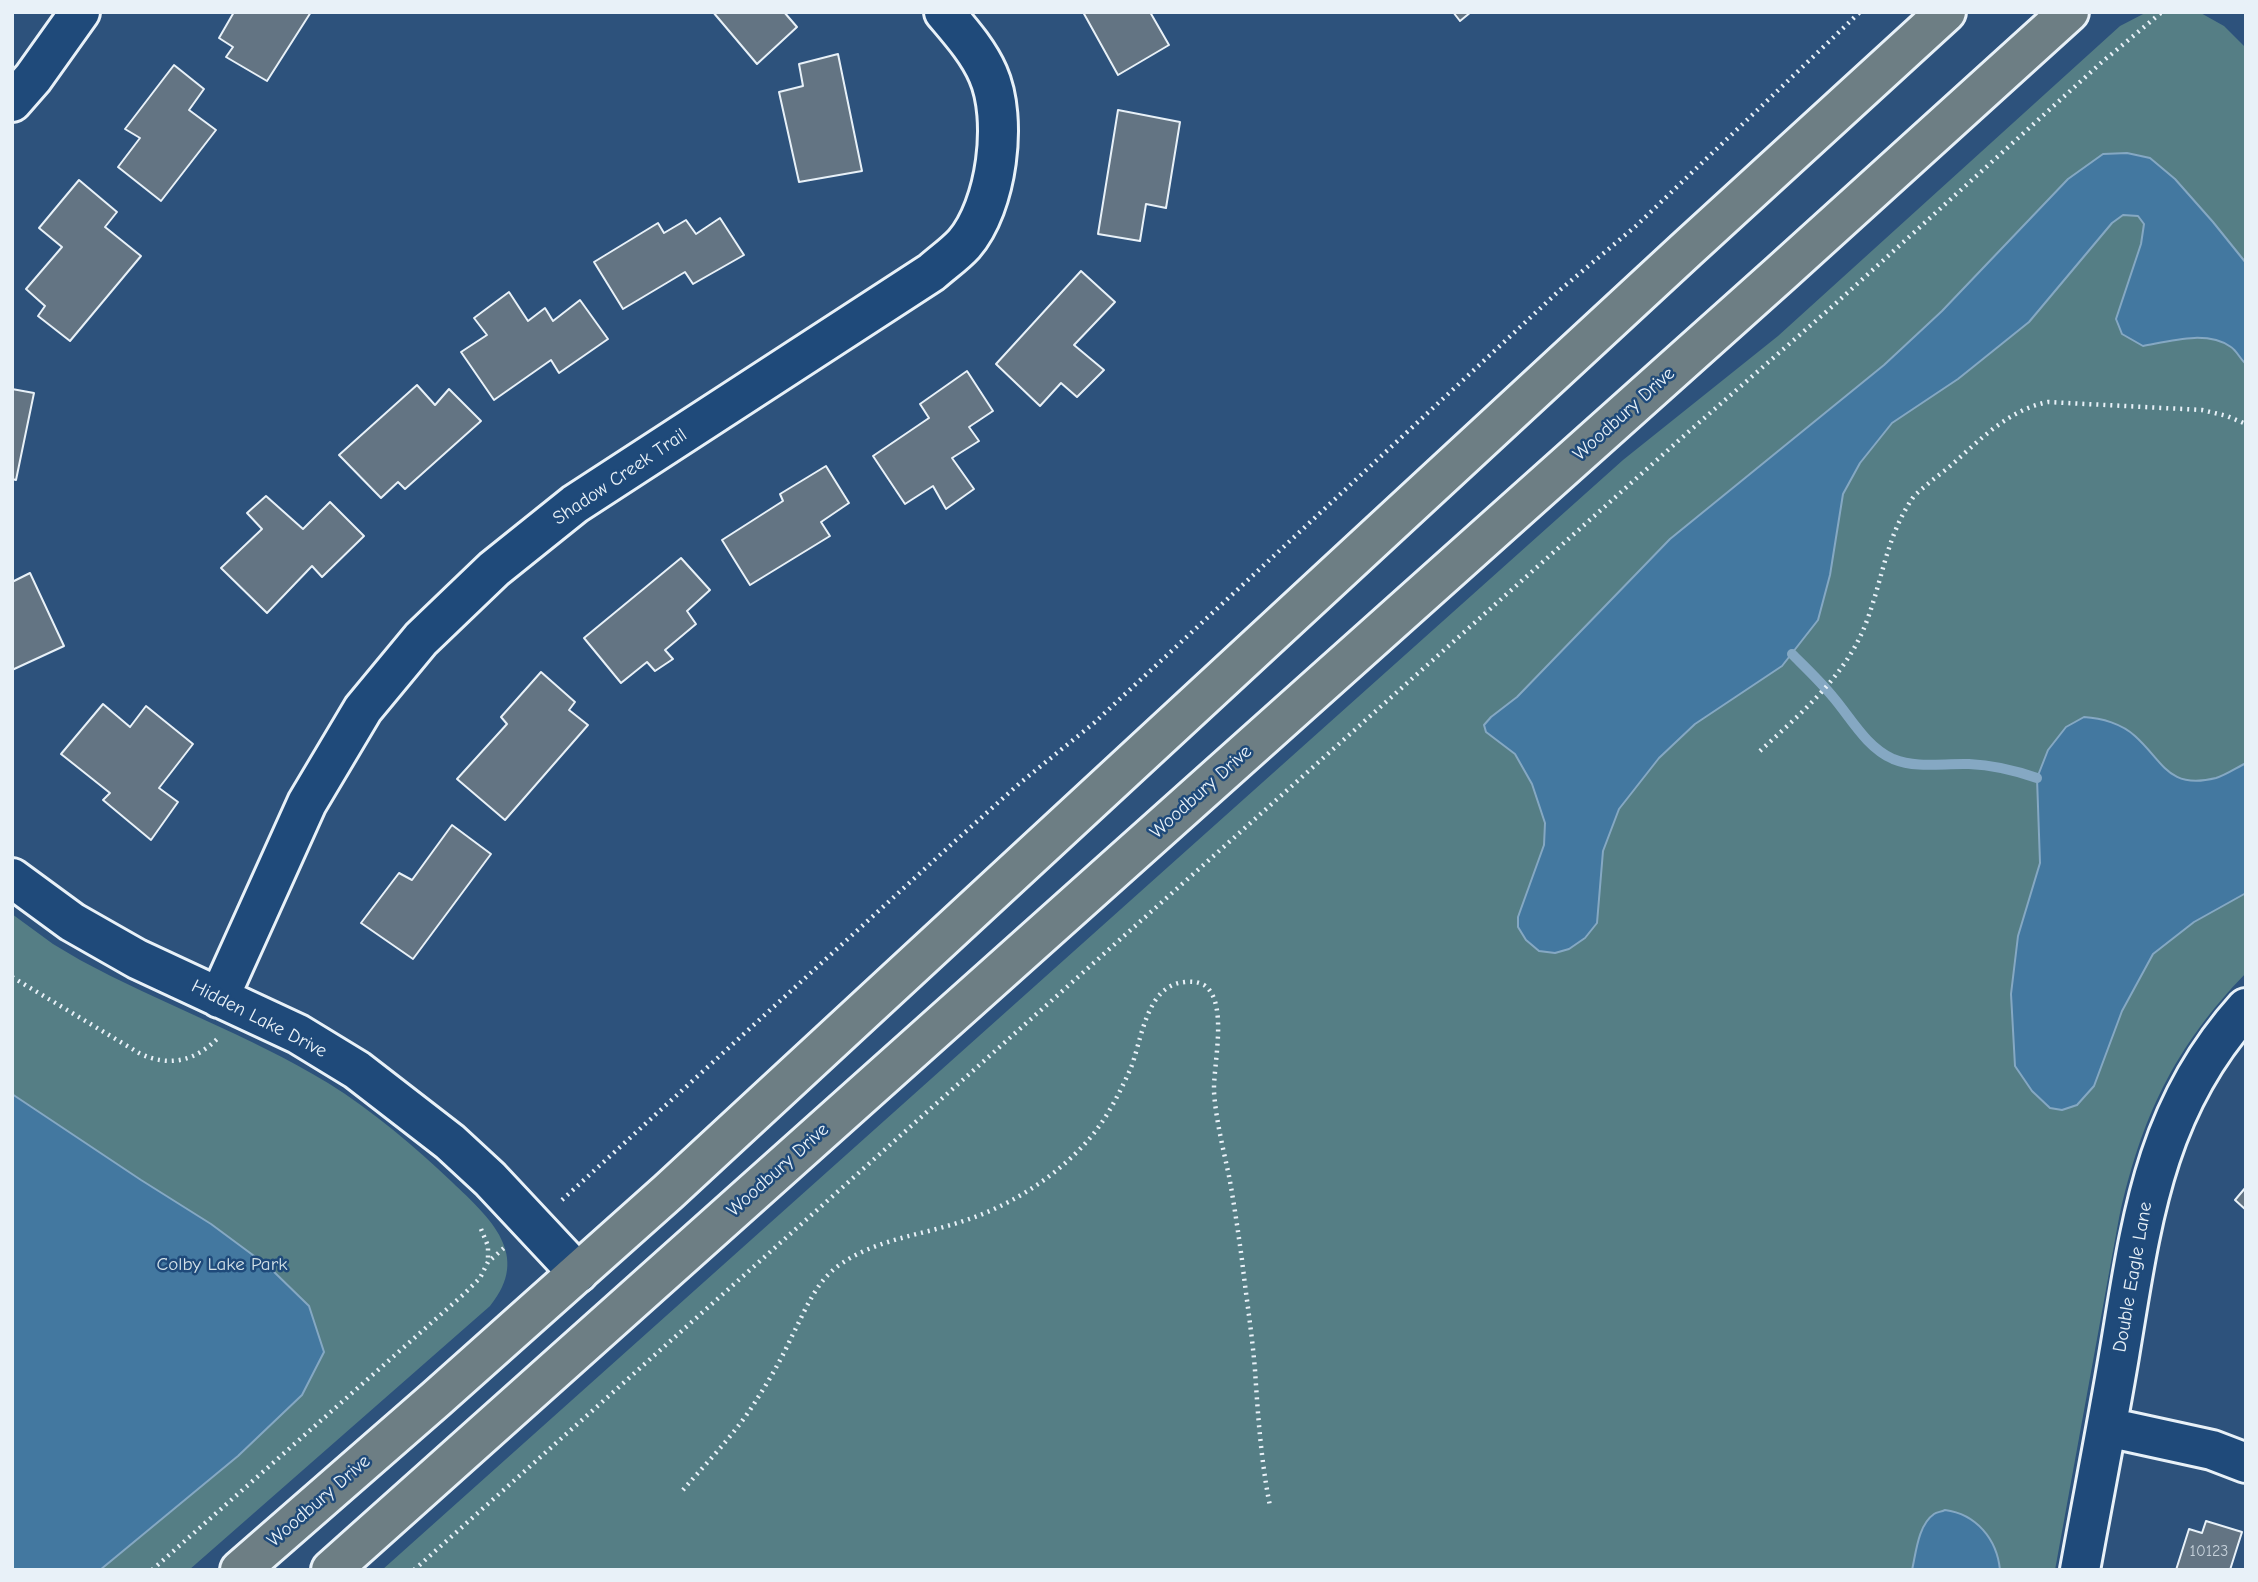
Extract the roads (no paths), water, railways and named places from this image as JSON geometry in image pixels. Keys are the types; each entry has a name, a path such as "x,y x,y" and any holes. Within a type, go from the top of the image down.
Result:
{"main road":[{"name":"Woodbury Drive","path":"240,1570 578,1273 771,1098 1946,12"},
{"name":"Woodbury Drive","path":"331,1570 2069,12"}],"street":[{"path":"12,102 33,78 80,12"},
{"name":"Shadow Creek Trail","path":"228,1002 307,803 363,709 421,639 495,569 575,504 932,272 965,243 985,210 995,162 998,114 988,74 962,33 944,12"},
{"name":"Hidden Lake Drive","path":"12,878 72,922 137,959 298,1034 357,1070 406,1106 490,1179 578,1273"},
{"name":"Double Eagle Lane","path":"2080,1570 2145,1208 2166,1138 2182,1101 2200,1068 2246,1008"},
{"path":"2107,1427 2212,1450 2246,1463"}],"water":[{"path":"2127,153 2150,158 2175,179 2246,263 2246,364 2231,347 2211,339 2188,338 2143,346 2122,334 2116,319 2141,244 2144,224 2138,216 2123,215 2112,223 2029,322 1958,379 1892,423 1860,463 1843,494 1830,575 1818,620 1782,666 1695,724 1659,758 1619,809 1603,851 1597,923 1585,938 1569,949 1555,953 1539,951 1526,940 1518,927 1518,917 1544,845 1545,823 1532,784 1515,754 1486,732 1484,725 1517,697 1670,539 1884,365 1942,311 2068,179 2103,154"},
{"path":"2084,717 2105,720 2124,728 2168,771 2187,780 2216,778 2246,763 2246,893 2194,922 2153,954 2122,1011 2094,1086 2077,1105 2062,1110 2050,1108 2032,1091 2015,1066 2011,994 2018,936 2040,863 2037,778 2048,750 2066,727"},
{"path":"12,1094 211,1224 269,1267 309,1306 324,1352 302,1395 238,1456 100,1570 12,1570"},
{"path":"1945,1510 1966,1517 1983,1530 1994,1548 2000,1570 1912,1570 1924,1525 1934,1514"}],"waterway":[{"path":"1792,654 1828,691 1867,740 1883,754 1902,762 1921,765 1987,765 2037,778"}],"park label":[{"name":"Colby Lake Park","path":"222,1265"}]}
